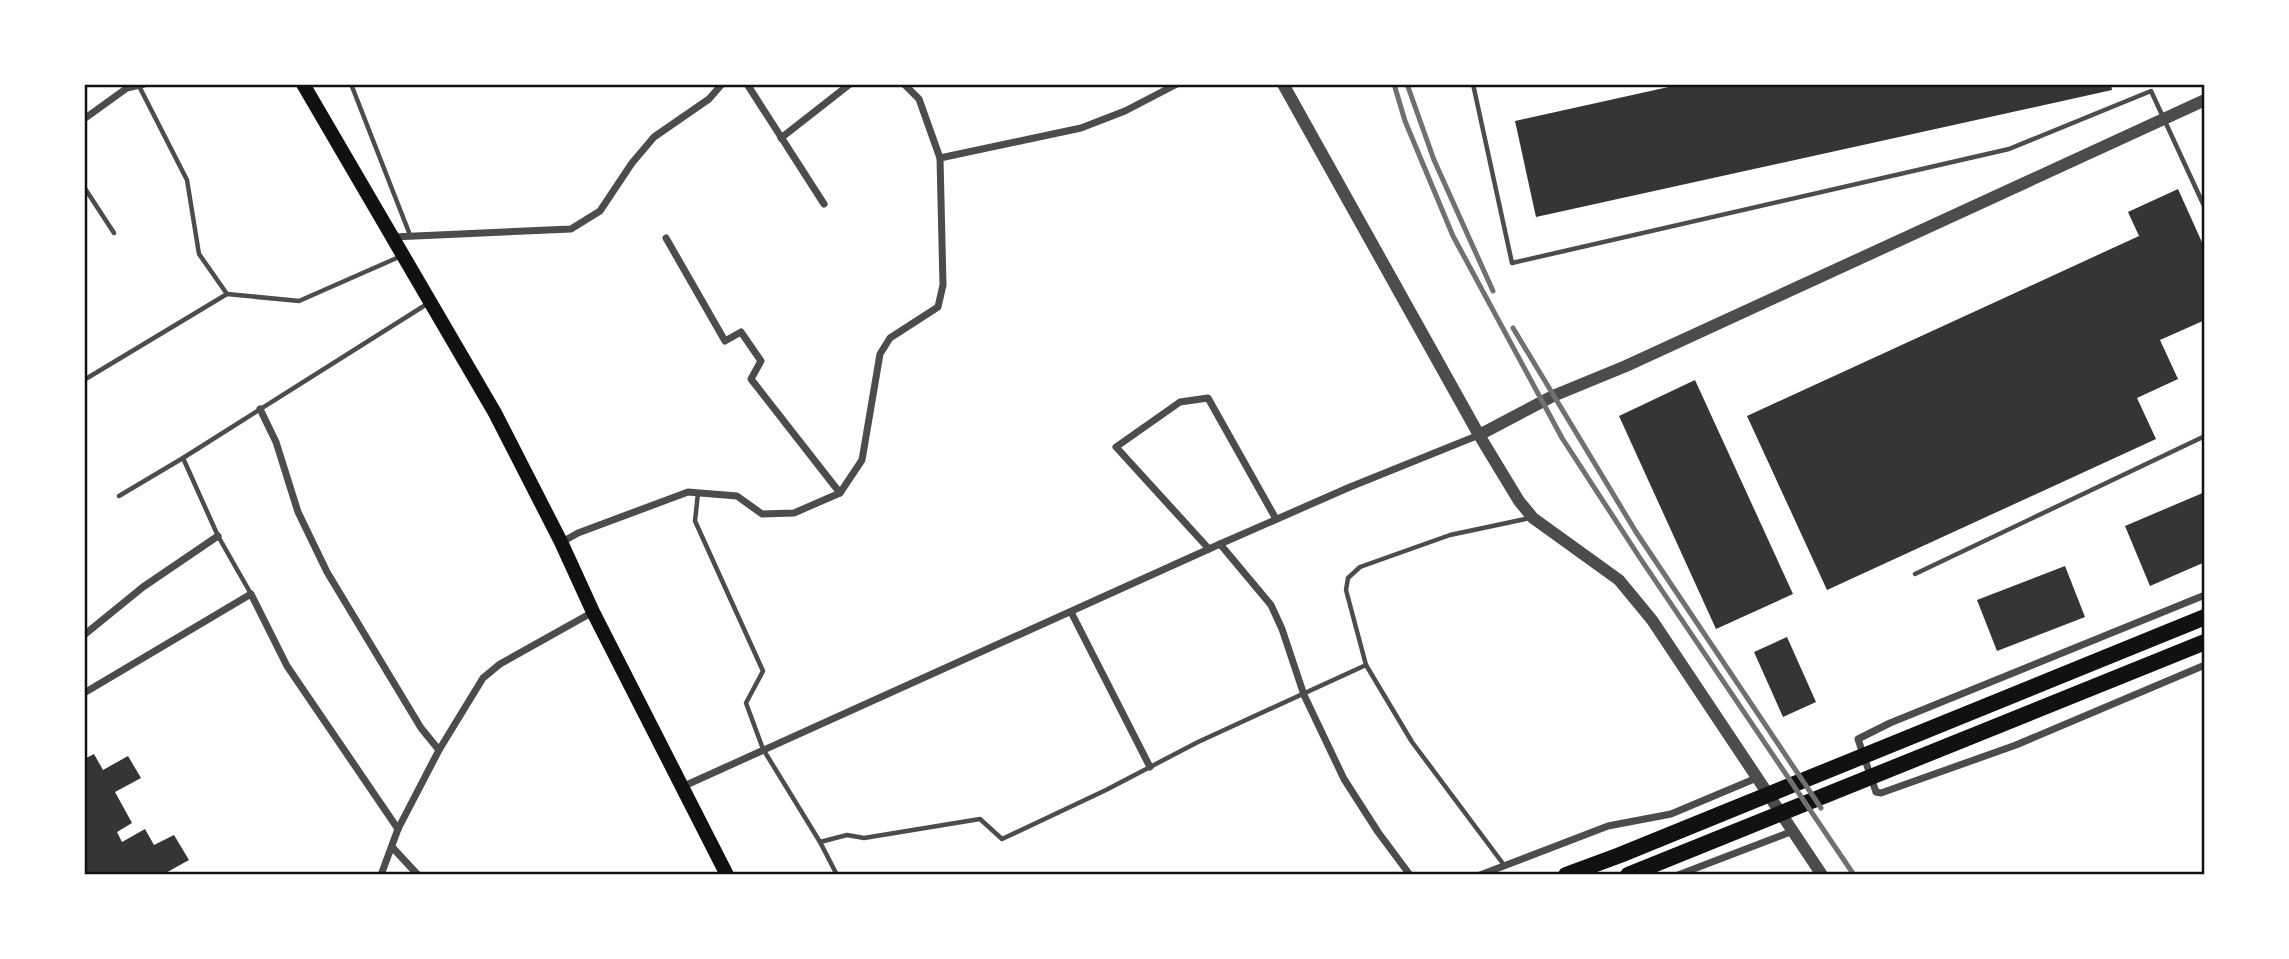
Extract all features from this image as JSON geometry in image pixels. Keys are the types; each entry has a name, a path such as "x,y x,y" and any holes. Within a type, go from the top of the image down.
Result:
{"highway":[{"path":"1566,875 2205,617"},
{"path":"1628,875 2205,642"}],"main road":[{"path":"303,84 495,413 727,875"}],"street":[{"path":"392,237 571,229 600,211 632,163 654,137 709,99 722,84"},
{"path":"747,84 824,204"},
{"path":"781,138 850,84"},
{"path":"561,542 578,533 688,492 737,496 762,514 794,513 840,493 862,460 880,354 890,338 939,307 943,285 940,158 919,99 904,84"},
{"path":"940,158 1081,128 1125,111 1177,84"},
{"path":"1283,84 1479,435 1519,501 1533,518 1619,580 1653,620 1759,776 1822,875"},
{"path":"84,120 127,88 141,85"},
{"path":"684,786 1276,519 1479,435 1553,396 1638,360 2205,100"},
{"path":"666,238 725,341 741,332 761,361 751,379 840,493"},
{"path":"1209,549 1116,447 1180,402 1208,398 1276,519"},
{"path":"260,409 276,442 298,512 327,572 421,728 439,750"},
{"path":"84,635 143,587 218,536"},
{"path":"1220,544 1271,605 1304,695 1344,779 1410,875"},
{"path":"84,693 251,594 287,666 398,830"},
{"path":"2205,594 1890,723 1858,739 1876,792 1881,793 2016,745 2205,665"},
{"path":"381,875 398,830 439,750 483,678 500,664 593,612"},
{"path":"1071,612 1150,767"},
{"path":"1480,875 1608,825 1671,814 1759,776"},
{"path":"1678,875 1793,831"},
{"path":"392,847 418,875"}],"lane":[{"path":"351,84 410,235"},
{"path":"1473,84 1512,263 2009,149 2151,91"},
{"path":"2150,84 2205,208"},
{"path":"141,85 187,180 199,254 227,294"},
{"path":"84,188 114,233"},
{"path":"84,380 227,294 299,301 402,255"},
{"path":"119,496 430,302"},
{"path":"1915,574 2205,436"},
{"path":"183,458 218,536 251,594"},
{"path":"698,493 695,522 763,671 746,703 763,749 837,875"},
{"path":"1505,866 1412,742 1366,665 1346,590 1348,578 1360,567 1450,535 1533,518"},
{"path":"820,842 848,835 864,838 980,819 1002,839 1198,742 1366,665"}],"building":[{"path":"1682,84 2111,84 2112,90 1536,217 1515,121"},
{"path":"2178,189 2205,249 2205,320 2160,340 2178,379 2137,398 2156,439 1827,590 1747,416 2139,236 2128,212"},
{"path":"1695,380 1793,594 1716,629 1619,416"},
{"path":"2205,492 2205,562 2150,586 2125,526"},
{"path":"2065,566 2085,617 1997,651 1977,600"},
{"path":"1787,637 1816,702 1783,717 1754,652"},
{"path":"94,754 103,770 128,756 141,778 115,792 132,823 117,832 122,842 145,829 154,845 174,835 189,860 162,875 84,875 84,759"}],"railway":[{"path":"1394,84 1405,121 1453,236 1562,438 1854,875"},
{"path":"1407,84 1434,160 1493,291"},
{"path":"1513,328 1636,532 1821,808"}]}
